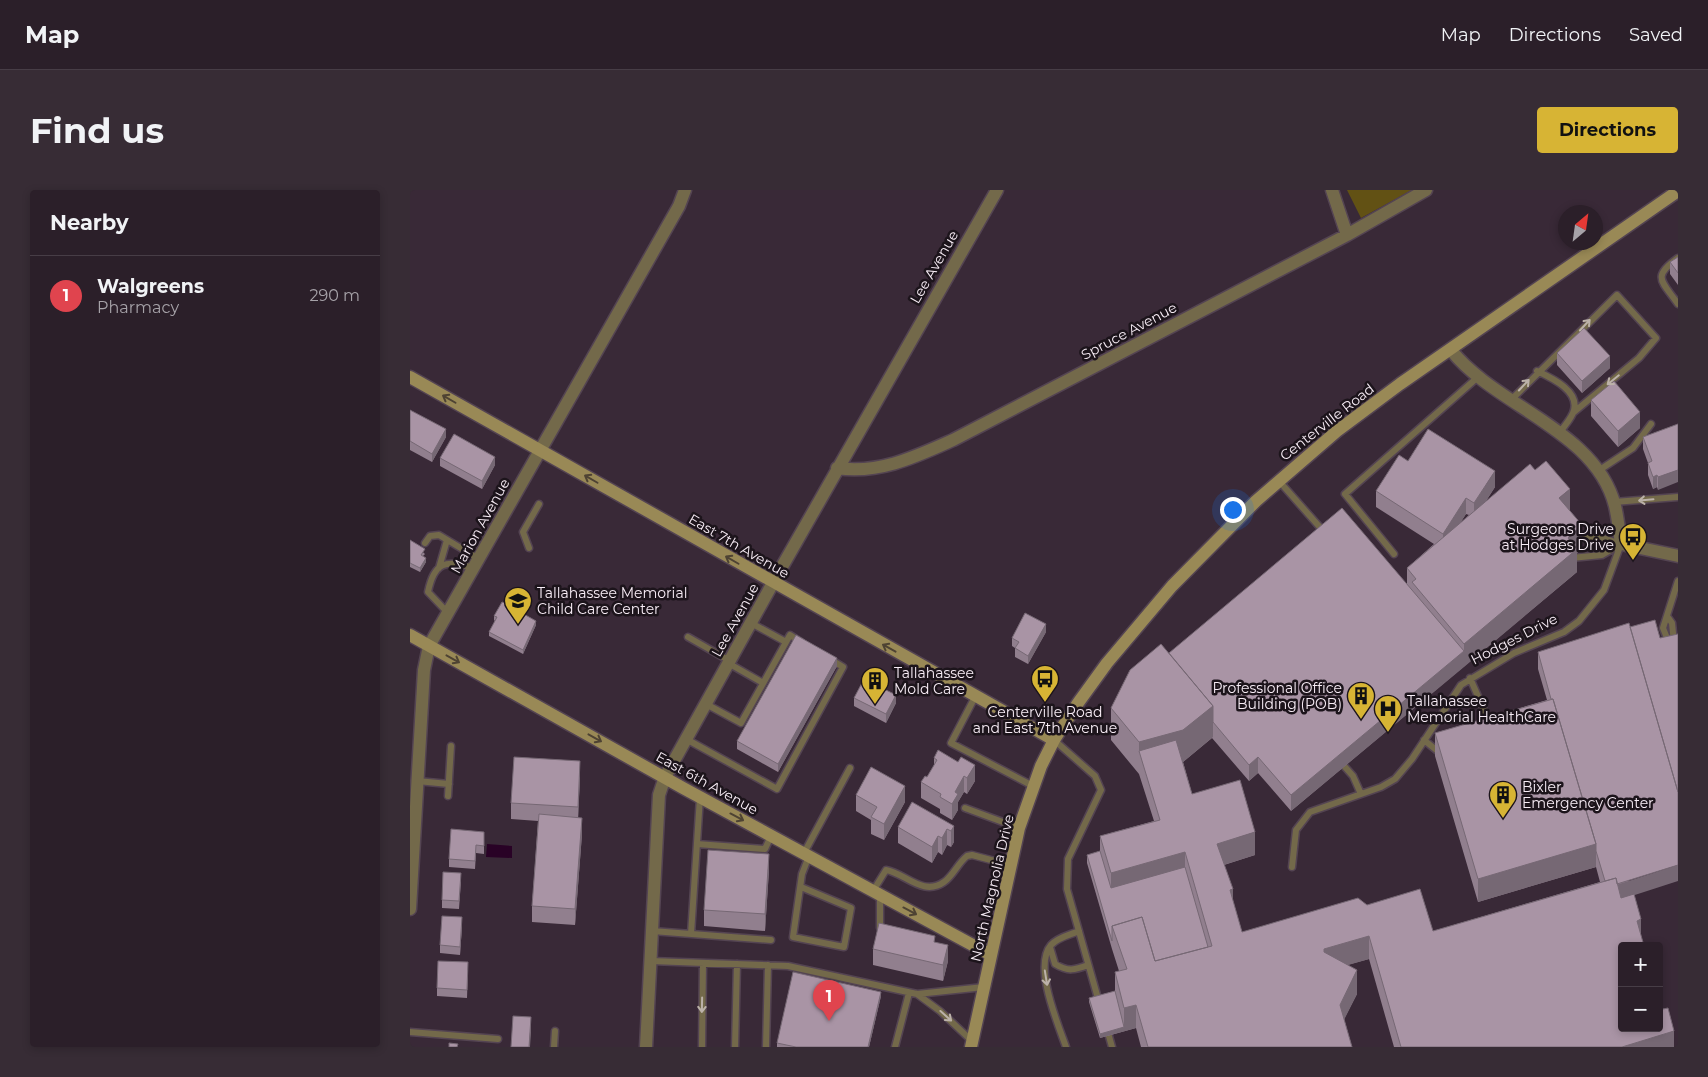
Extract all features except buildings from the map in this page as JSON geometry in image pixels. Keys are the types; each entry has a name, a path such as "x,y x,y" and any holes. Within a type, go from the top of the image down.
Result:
{"street":[{"name":"Marion Avenue","path":"410,909 412,830 418,781 424,670 429,646 679,206 685,190"},
{"name":"Lee Avenue","path":"646,1047 659,795 665,778 837,468 997,190"},
{"path":"1332,190 1347,235"},
{"name":"Spruce Avenue","path":"837,468 864,470 884,468 913,458 970,431 1347,235 1426,190"},
{"name":"Centerville Road","path":"1054,740 1107,663 1167,592 1278,480 1337,431 1678,191"},
{"name":"Hodges Drive","path":"1451,350 1464,366 1478,377 1559,433 1582,453 1598,471 1614,502 1621,544"},
{"name":"East 7th Avenue","path":"410,377 1054,740"},
{"path":"1621,544 1678,556"},
{"name":"East 6th Avenue","path":"410,635 665,778 991,955"},
{"name":"North Magnolia Drive","path":"971,1044 986,987 991,955 1019,828 1033,786 1054,740"}],"lane":[{"path":"1678,258 1663,269 1661,275 1678,304"},
{"path":"1511,400 1537,371 1617,295 1656,338 1639,358 1574,412 1559,433"},
{"path":"1537,371 1556,380 1568,391 1574,402 1574,412"},
{"path":"1394,554 1345,494 1478,377"},
{"path":"1598,471 1633,448 1651,424"},
{"path":"1278,480 1328,536"},
{"path":"1614,502 1678,497"},
{"path":"529,548 523,532 539,504"},
{"path":"425,543 430,536 439,535 476,563"},
{"path":"1575,539 1600,537 1621,544"},
{"path":"448,540 439,568 430,580 428,592 448,613"},
{"path":"1571,558 1602,555 1621,544"},
{"name":"Hodges Drive","path":"1292,867 1296,830 1310,812 1361,794 1395,779 1412,759 1454,693 1470,678 1514,653 1564,632 1579,621 1604,590 1621,544"},
{"path":"439,568 455,562 476,563"},
{"path":"1667,616 1678,581"},
{"path":"751,623 786,642"},
{"path":"706,704 741,723 790,635 805,644"},
{"path":"688,637 763,683"},
{"path":"686,739 777,789 843,666 820,653"},
{"path":"1470,678 1492,727"},
{"path":"975,697 952,743 1033,786"},
{"path":"1054,740 1095,776 1101,790 1073,847 1066,870 1067,888 1101,1008"},
{"path":"1424,740 1440,753"},
{"path":"448,796 451,746"},
{"path":"1345,767 1353,776 1361,794"},
{"path":"801,887 851,908 844,947 793,937 801,887 807,855 850,768"},
{"path":"418,781 449,784"},
{"path":"691,934 700,797"},
{"path":"965,808 1019,828"},
{"path":"697,844 765,849 771,836"},
{"path":"888,931 880,928 876,892 886,870 917,884 936,887 946,881 967,856 972,855 1010,865"},
{"path":"652,931 770,940"},
{"path":"1066,1047 1046,982 1044,968 1050,946 1056,940 1079,931"},
{"path":"1050,946 1050,952 1055,964 1066,970 1074,970 1088,964"},
{"path":"650,961 788,966 917,994 986,987"},
{"path":"702,1047 703,963"},
{"path":"735,1047 737,964"},
{"path":"766,1047 768,965"},
{"path":"895,1047 909,992"},
{"path":"917,994 940,1011 971,1044"},
{"path":"1103,1018 1112,1047"},
{"path":"554,1031 554,1047"},
{"path":"410,1032 498,1039"}],"shaded area":[{"path":"1347,190 1412,190 1361,218"},
{"path":"487,844 512,846 512,858 486,857"}],"place":[{"name":"Surgeons Drive at Hodges Drive","path":"1633,561"},
{"name":"Tallahassee Memorial Child Care Center","path":"518,625"},
{"name":"Centerville Road and East 7th Avenue","path":"1045,703"},
{"name":"Tallahassee Mold Care","path":"875,705"},
{"name":"Professional Office Building (POB)","path":"1361,720"},
{"name":"Tallahassee Memorial HealthCare","path":"1388,733"},
{"name":"Bixler Emergency Center","path":"1503,819"},
{"name":"Walgreens","path":"829,1021"}]}
